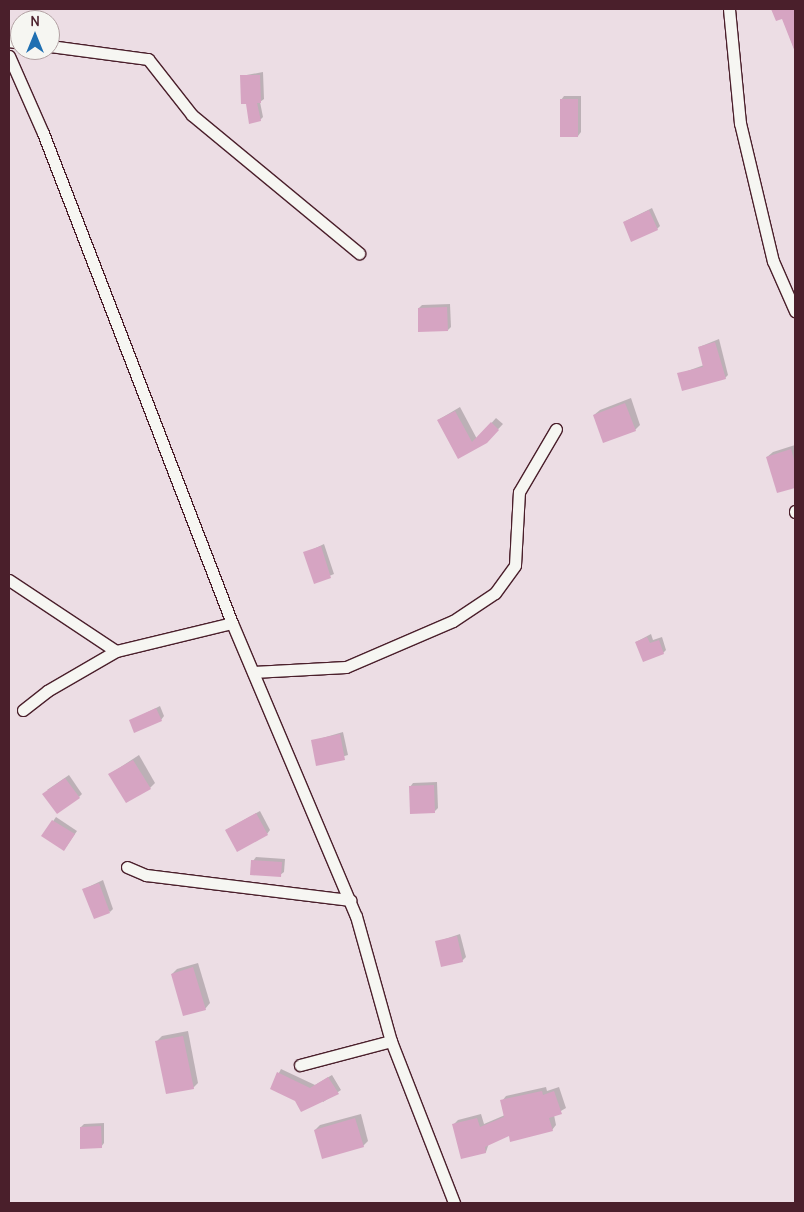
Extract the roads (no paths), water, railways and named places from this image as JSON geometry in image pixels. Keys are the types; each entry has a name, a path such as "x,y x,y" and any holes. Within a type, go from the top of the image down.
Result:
{"street":[{"path":"729,9 740,123 773,261 795,311"},
{"path":"60,47 148,59 192,115 359,253"},
{"path":"9,56 43,133 232,623 350,900 391,1041 454,1203"},
{"path":"253,672 346,667 453,622 495,593 515,566 519,492 556,429"},
{"path":"9,580 116,651"},
{"path":"23,710 47,691 116,651 232,623"},
{"path":"127,866 146,875 350,900"},
{"path":"300,1065 391,1041"}]}
